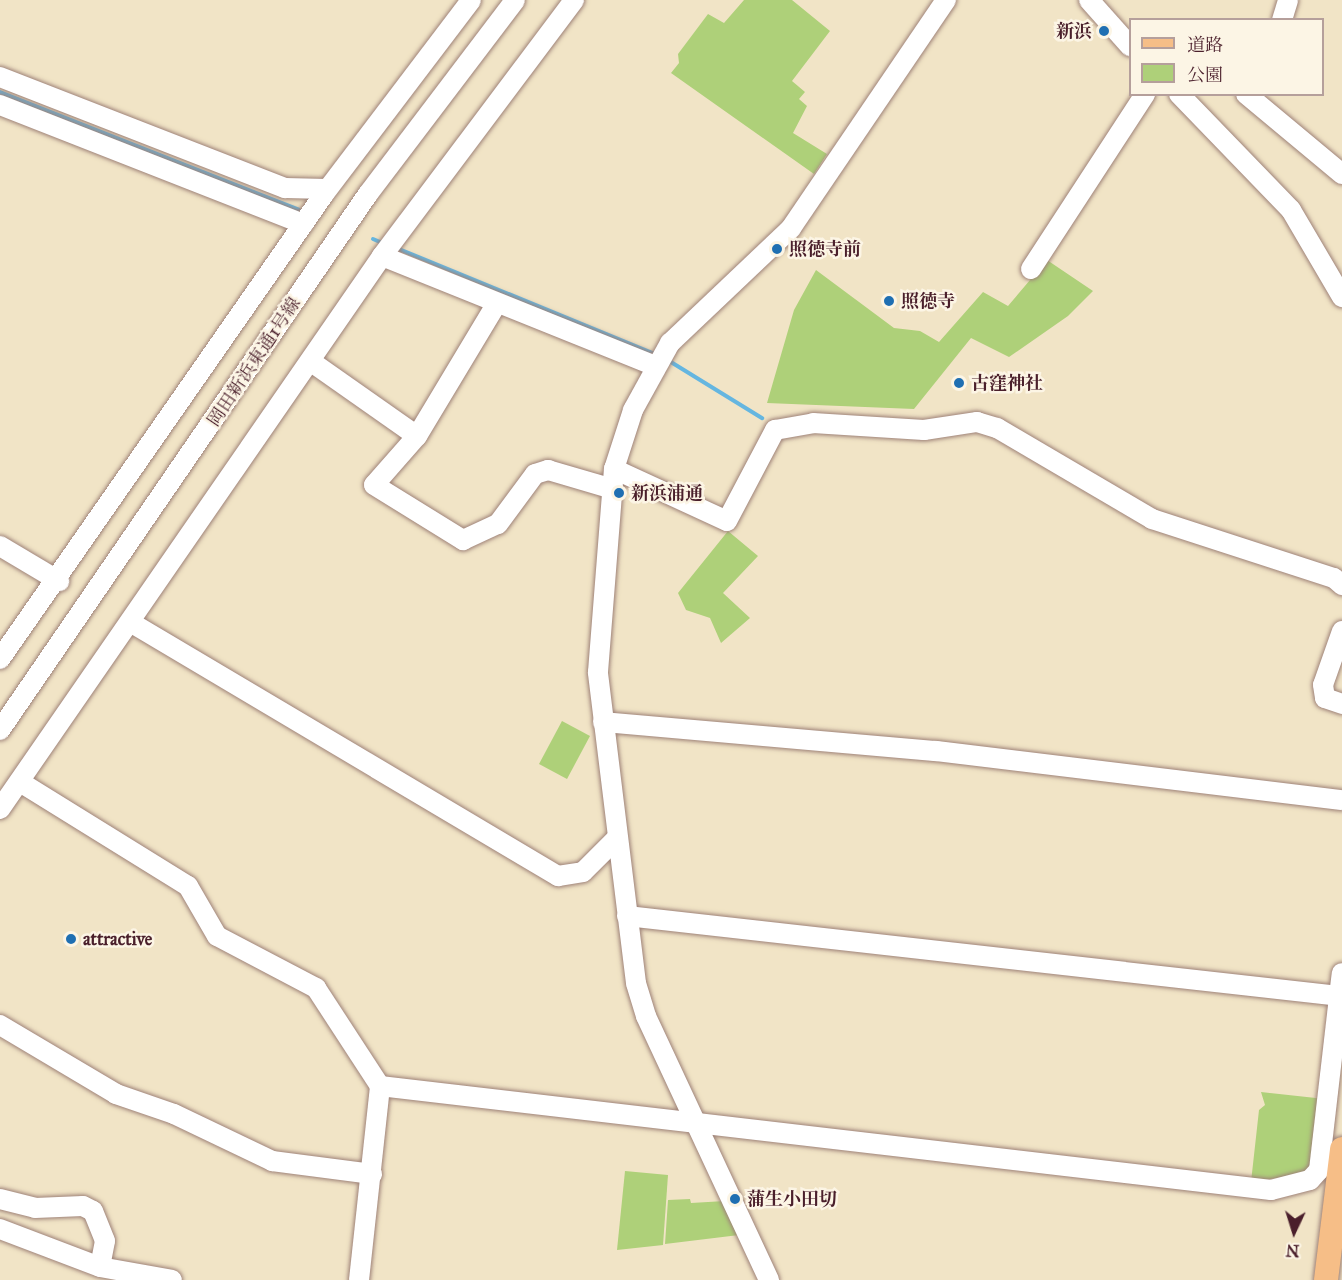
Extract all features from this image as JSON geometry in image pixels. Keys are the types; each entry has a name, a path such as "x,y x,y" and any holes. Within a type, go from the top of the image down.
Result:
{"main road":[{"path":"1326,1280 1342,1149"}],"street":[{"path":"0,659 59,580 327,189 471,0"},
{"name":"岡田新浜東通1号線","path":"0,730 368,194 515,0"},
{"path":"0,809 313,363 388,249 574,0"},
{"path":"769,1280 700,1125 646,1016 627,916 603,722 602,592 614,469 660,359 791,228 946,0"},
{"path":"1089,0 1129,44"},
{"path":"1283,18 1288,0"},
{"path":"0,77 285,188 327,189"},
{"path":"1031,269 1144,96"},
{"path":"1181,96 1291,210 1342,297"},
{"path":"1248,96 1342,174"},
{"path":"0,105 303,224"},
{"path":"388,249 496,303 660,359"},
{"path":"496,303 417,436 374,484 463,540 498,524 535,474 558,472 613,489"},
{"path":"313,363 417,436"},
{"path":"614,469 727,521 775,430 813,423 924,430 976,422 997,428 1152,519 1334,578 1342,585"},
{"path":"0,546 59,580"},
{"path":"130,622 558,876 583,872 618,837"},
{"path":"1342,632 1323,685 1325,698 1342,705"},
{"path":"603,722 936,751 1342,800"},
{"path":"20,782 188,886 217,936 316,988 380,1086 359,1280"},
{"path":"627,916 1339,996"},
{"path":"380,1086 1253,1190 1291,1186 1319,1170 1342,973"},
{"path":"0,1024 116,1094 174,1114 272,1161 372,1174"},
{"path":"0,1199 35,1208 83,1206 93,1211 105,1241 100,1267"},
{"path":"0,1229 100,1267 172,1280"}],"green space":[{"path":"744,0 792,0 830,31 792,81 805,92 799,99 807,106 793,133 827,154 814,174 671,73 679,63 678,54 708,14 724,23"},
{"path":"1047,260 1093,291 1068,316 1009,357 971,338 914,409 767,403 794,310 816,270 894,328 920,331 939,342 983,292 1008,306"},
{"path":"728,531 758,556 723,593 750,618 721,643 710,618 686,610 678,593"},
{"path":"562,721 590,736 567,779 539,764"},
{"path":"1261,1092 1325,1099 1317,1162 1302,1174 1251,1182 1259,1110 1265,1105"},
{"path":"625,1171 668,1175 663,1245 617,1250"},
{"path":"690,1199 691,1203 725,1201 739,1235 665,1244 668,1200"}],"waterway":[{"path":"0,92 299,210"},
{"path":"373,239 385,244"},
{"path":"394,247 657,355"},
{"path":"666,359 762,418"}],"place":[{"name":"新浜","path":"1104,31"},
{"name":"照徳寺前","path":"777,249"},
{"name":"照徳寺","path":"889,301"},
{"name":"古窪神社","path":"959,383"},
{"name":"新浜浦通","path":"619,493"},
{"name":"attractive","path":"71,939"},
{"name":"蒲生小田切","path":"735,1199"}]}
